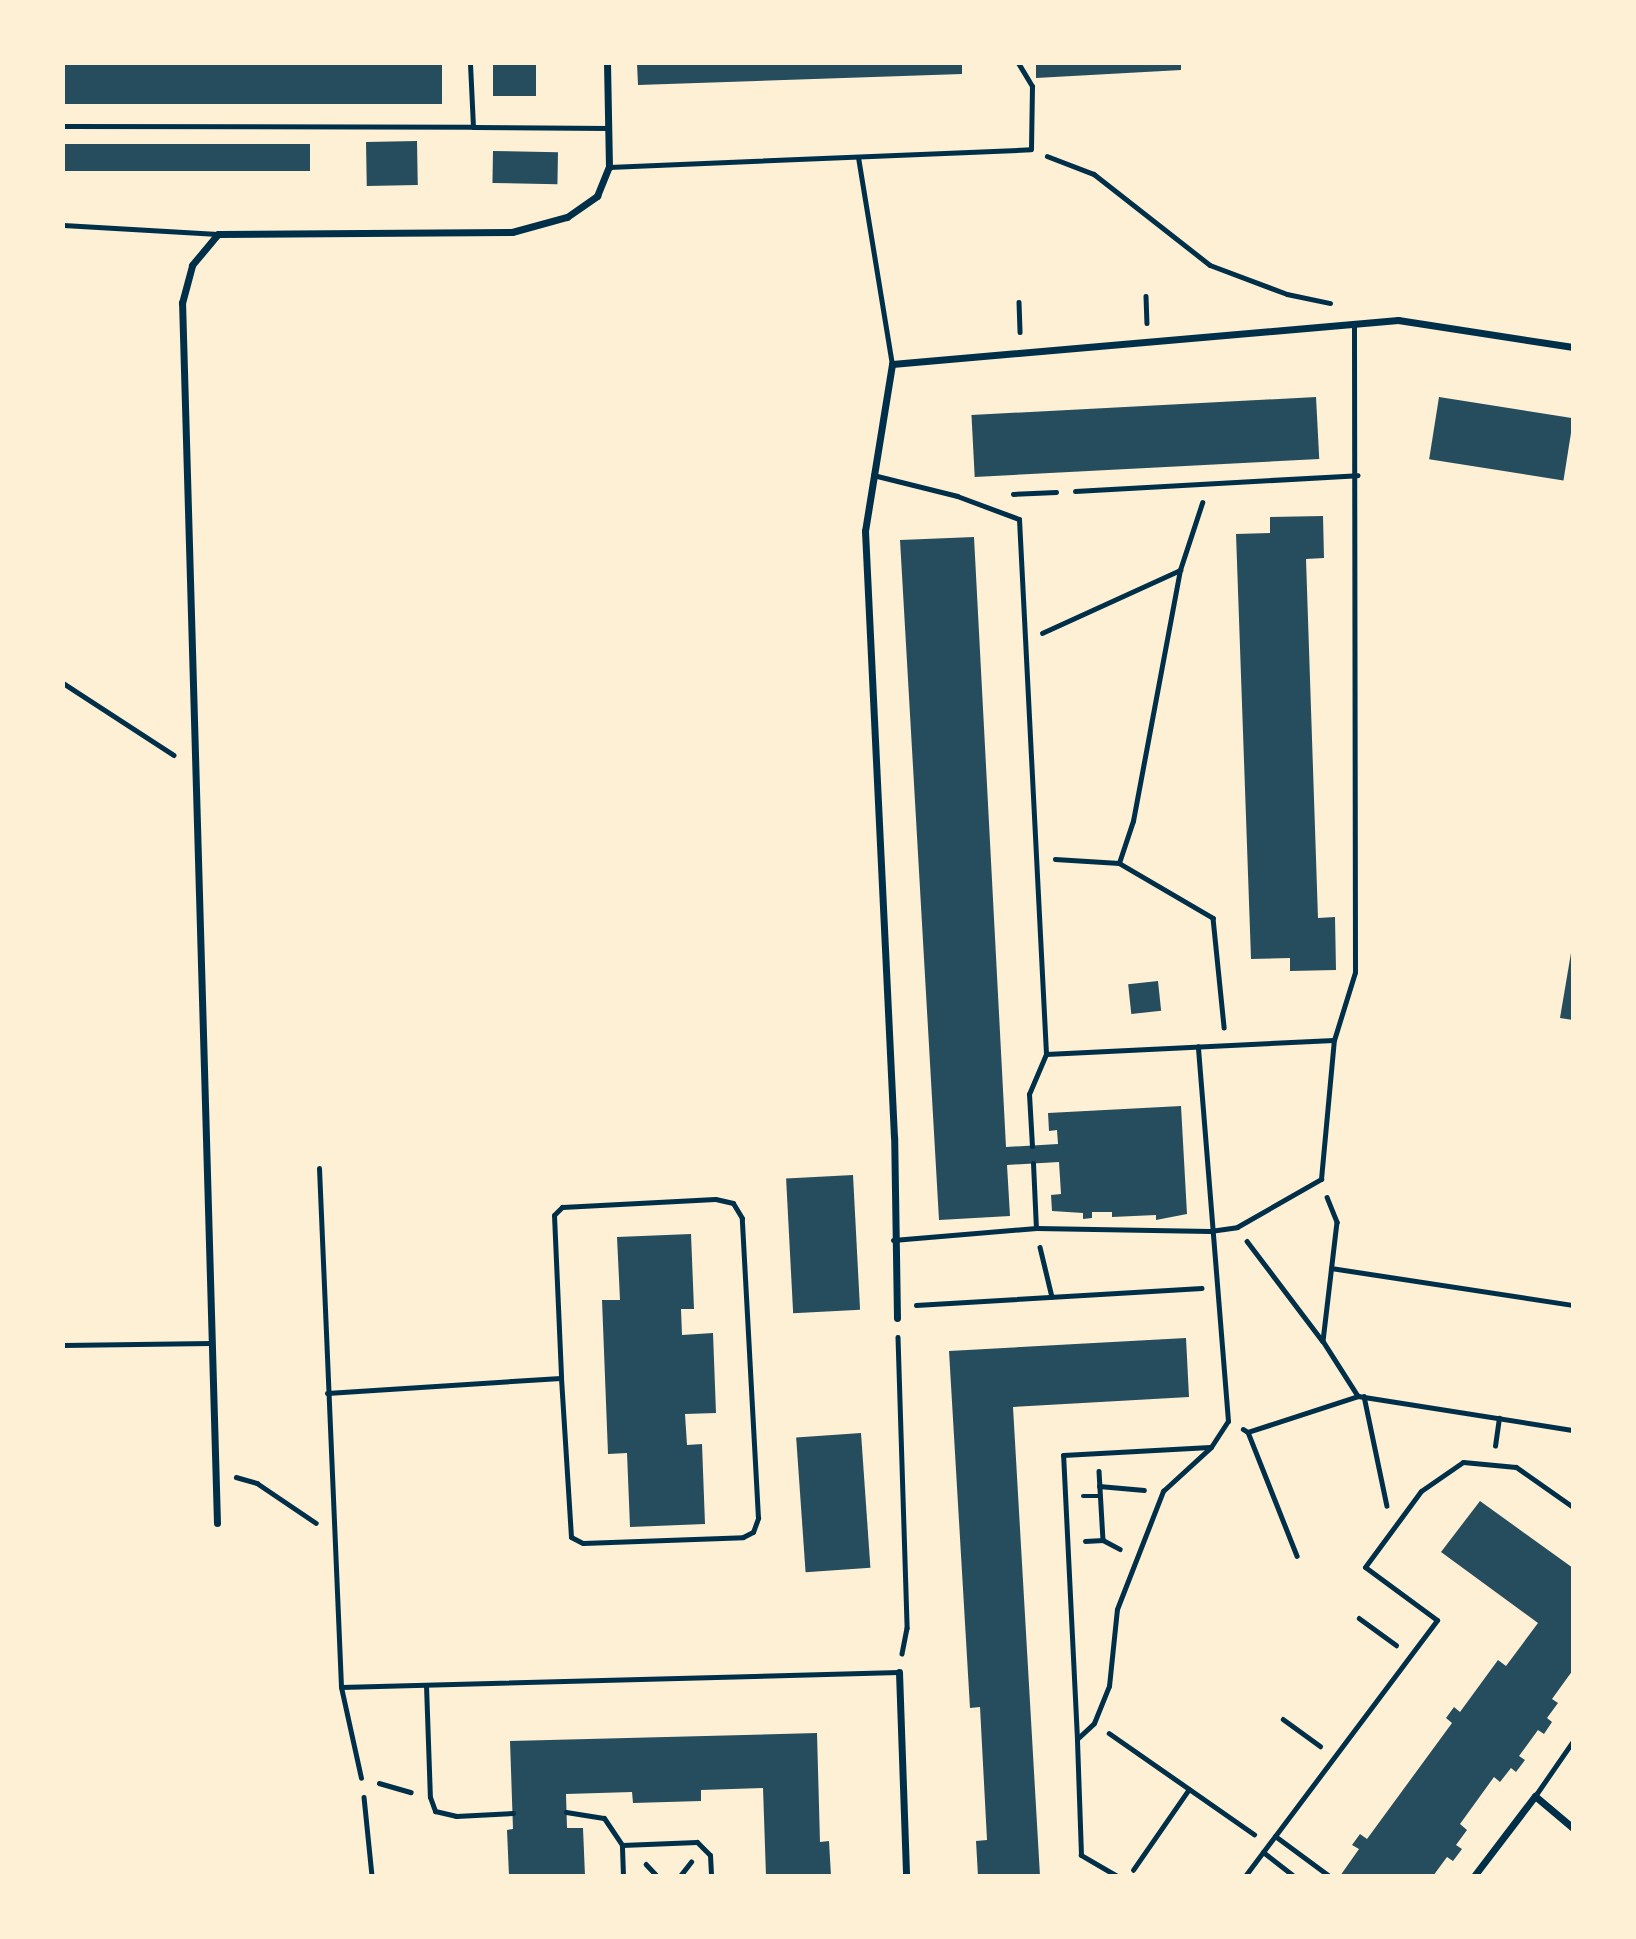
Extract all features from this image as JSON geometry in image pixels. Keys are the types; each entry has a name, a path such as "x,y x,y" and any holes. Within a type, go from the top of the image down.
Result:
{"street":[{"path":"217,1522 182,303 192,265 218,234 512,232 567,217 597,196 609,167 607,63"},
{"path":"897,1318 893,1240 894,1137 865,531 892,363 1398,320 1573,347"},
{"path":"899,1672 906,1876"},
{"path":"1474,1876 1535,1796 1573,1828"}],"lane":[{"path":"470,63 472,127"},
{"path":"609,167 1031,149 1032,86 1018,63"},
{"path":"63,126 609,128"},
{"path":"858,157 892,363"},
{"path":"63,225 218,234"},
{"path":"893,1240 1036,1228 1210,1231 1237,1227 1321,1179 1334,1040 1355,972 1358,475 1354,324"},
{"path":"872,475 957,496 1019,519 1046,1054 1029,1094 1032,1146"},
{"path":"1075,491 1358,475"},
{"path":"1046,1054 1334,1040"},
{"path":"1077,1739 1094,1723 1109,1686 1117,1609 1163,1491 1182,1469 1212,1447 1228,1421 1210,1231 1198,1046"},
{"path":"1033,1163 1036,1228"},
{"path":"319,1168 341,1687 361,1778"},
{"path":"715,1199 733,1203 742,1218 758,1518 754,1532 743,1537 583,1543 571,1537 561,1378 554,1215 562,1207 715,1199"},
{"path":"63,1345 211,1343"},
{"path":"327,1393 561,1378"},
{"path":"1117,1876 1082,1854 1063,1455 1212,1447"},
{"path":"1245,1876 1437,1620 1365,1567 1421,1491 1464,1462 1516,1466 1573,1507"},
{"path":"341,1687 899,1672"},
{"path":"426,1685 430,1797 435,1811 456,1816 513,1813"},
{"path":"1535,1796 1573,1741"},
{"path":"566,1812 604,1818 622,1845 623,1876"},
{"path":"1275,1836 1329,1876"},
{"path":"622,1845 696,1842 710,1855 711,1876"},
{"path":"1263,1852 1294,1876"}],"path":[{"path":"1031,149 1094,174 1210,265 1287,294 1332,304 1354,324"},
{"path":"1146,296 1147,312"},
{"path":"1019,302 1021,352"},
{"path":"1119,863 1133,821 1180,570 1208,485"},
{"path":"1009,494 1075,491"},
{"path":"1025,641 1180,570"},
{"path":"63,683 195,768"},
{"path":"1036,858 1119,863 1213,918 1226,1045"},
{"path":"1321,1179 1338,1222 1323,1341"},
{"path":"1237,1227 1362,1396 1385,1496"},
{"path":"1036,1228 1052,1297"},
{"path":"1331,1268 1573,1305"},
{"path":"897,1306 1216,1288"},
{"path":"897,1318 907,1628 899,1672"},
{"path":"1297,1556 1248,1432 1362,1396 1573,1430"},
{"path":"1497,1437 1499,1418"},
{"path":"1098,1453 1102,1540"},
{"path":"215,1471 257,1483 334,1535"},
{"path":"1099,1486 1163,1491"},
{"path":"1067,1542 1102,1540 1135,1558"},
{"path":"1359,1618 1377,1631"},
{"path":"1283,1719 1301,1733"},
{"path":"1094,1723 1269,1844"},
{"path":"372,1876 361,1778 430,1797"},
{"path":"1129,1876 1189,1789"}],"building":[{"path":"63,63 442,63 442,104 63,104"},
{"path":"493,63 536,63 536,96 493,96"},
{"path":"637,63 962,63 962,74 638,85"},
{"path":"1036,63 1181,63 1181,70 1036,78"},
{"path":"417,141 418,185 367,186 366,142"},
{"path":"63,144 310,144 310,171 63,171"},
{"path":"493,151 558,152 557,184 492,183"},
{"path":"1316,397 1319,459 975,477 971,415"},
{"path":"1439,397 1573,418 1563,480 1429,459"},
{"path":"1323,516 1324,558 1306,559 1318,918 1335,917 1336,970 1290,971 1290,958 1251,959 1236,534 1270,533 1270,517"},
{"path":"974,537 1006,1147 1058,1144 1057,1130 1049,1131 1048,1113 1181,1106 1187,1214 1156,1220 1156,1215 1112,1217 1112,1212 1092,1212 1092,1218 1083,1219 1083,1213 1052,1211 1051,1195 1061,1194 1059,1162 1007,1165 1010,1216 939,1220 900,540"},
{"path":"1573,948 1573,1020 1560,1018"},
{"path":"1158,981 1161,1011 1131,1014 1128,984"},
{"path":"853,1175 860,1310 793,1313 786,1179"},
{"path":"691,1234 694,1309 681,1309 682,1335 713,1333 716,1413 685,1414 687,1445 702,1444 705,1524 630,1527 627,1453 608,1454 602,1300 620,1300 617,1237"},
{"path":"1186,1338 1189,1397 1013,1407 1040,1876 978,1876 976,1841 987,1840 980,1707 970,1708 949,1351"},
{"path":"861,1433 870,1568 806,1572 796,1438"},
{"path":"1480,1501 1573,1568 1573,1670 1552,1699 1558,1703 1547,1718 1552,1722 1544,1734 1538,1730 1519,1756 1525,1760 1516,1772 1511,1768 1500,1782 1494,1777 1460,1824 1467,1830 1456,1845 1462,1849 1453,1861 1447,1857 1433,1876 1340,1876 1359,1849 1352,1845 1360,1834 1367,1839 1452,1723 1446,1718 1454,1707 1460,1712 1498,1660 1506,1666 1538,1623 1441,1552"},
{"path":"817,1733 820,1842 829,1841 831,1876 766,1876 763,1788 701,1790 701,1801 633,1803 632,1792 566,1794 567,1828 583,1828 585,1876 509,1876 507,1830 513,1829 510,1741"}]}
